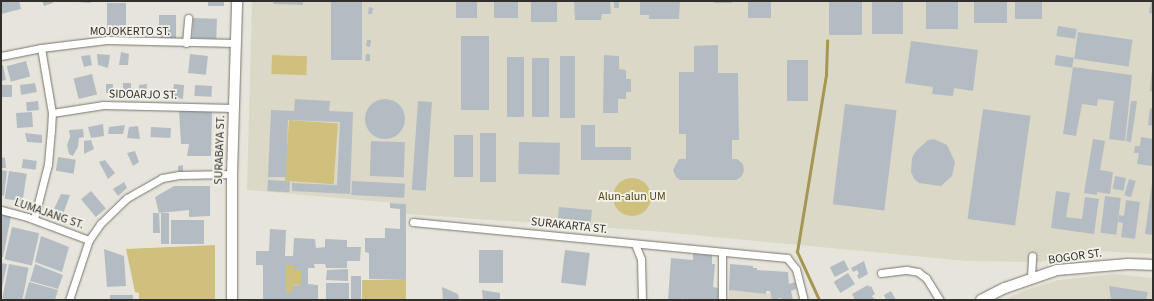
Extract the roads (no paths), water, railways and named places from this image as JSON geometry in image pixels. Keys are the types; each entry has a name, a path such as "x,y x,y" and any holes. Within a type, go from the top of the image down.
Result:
{"main road":[{"name":"SURABAYA ST.","path":"232,300 232,174 237,1"},
{"name":"BOGOR ST.","path":"981,300 1030,278 1057,270 1128,264 1153,265"}],"street":[{"path":"186,43 188,18"},
{"name":"MOJOKERTO ST.","path":"1,56 41,48 107,40 236,43"},
{"path":"34,219 48,164 52,113 41,48"},
{"name":"SIDOARJO ST.","path":"52,113 103,105 234,108"},
{"path":"69,300 89,240 100,224 127,198 162,178 179,175 232,174"},
{"name":"LUMAJANG ST.","path":"1,210 34,219 89,240"},
{"name":"SURAKARTA ST.","path":"413,222 786,258 796,269 804,300"},
{"path":"635,244 641,259 642,300"},
{"path":"641,259 647,245"},
{"path":"722,252 722,300"},
{"path":"1030,278 1032,256"},
{"path":"881,273 907,270 918,272 926,278 940,300"}],"waterway":[{"path":"819,300 797,252 826,74 827,41"}],"park label":[{"name":"Alun-alun UM","path":"632,197"}]}
